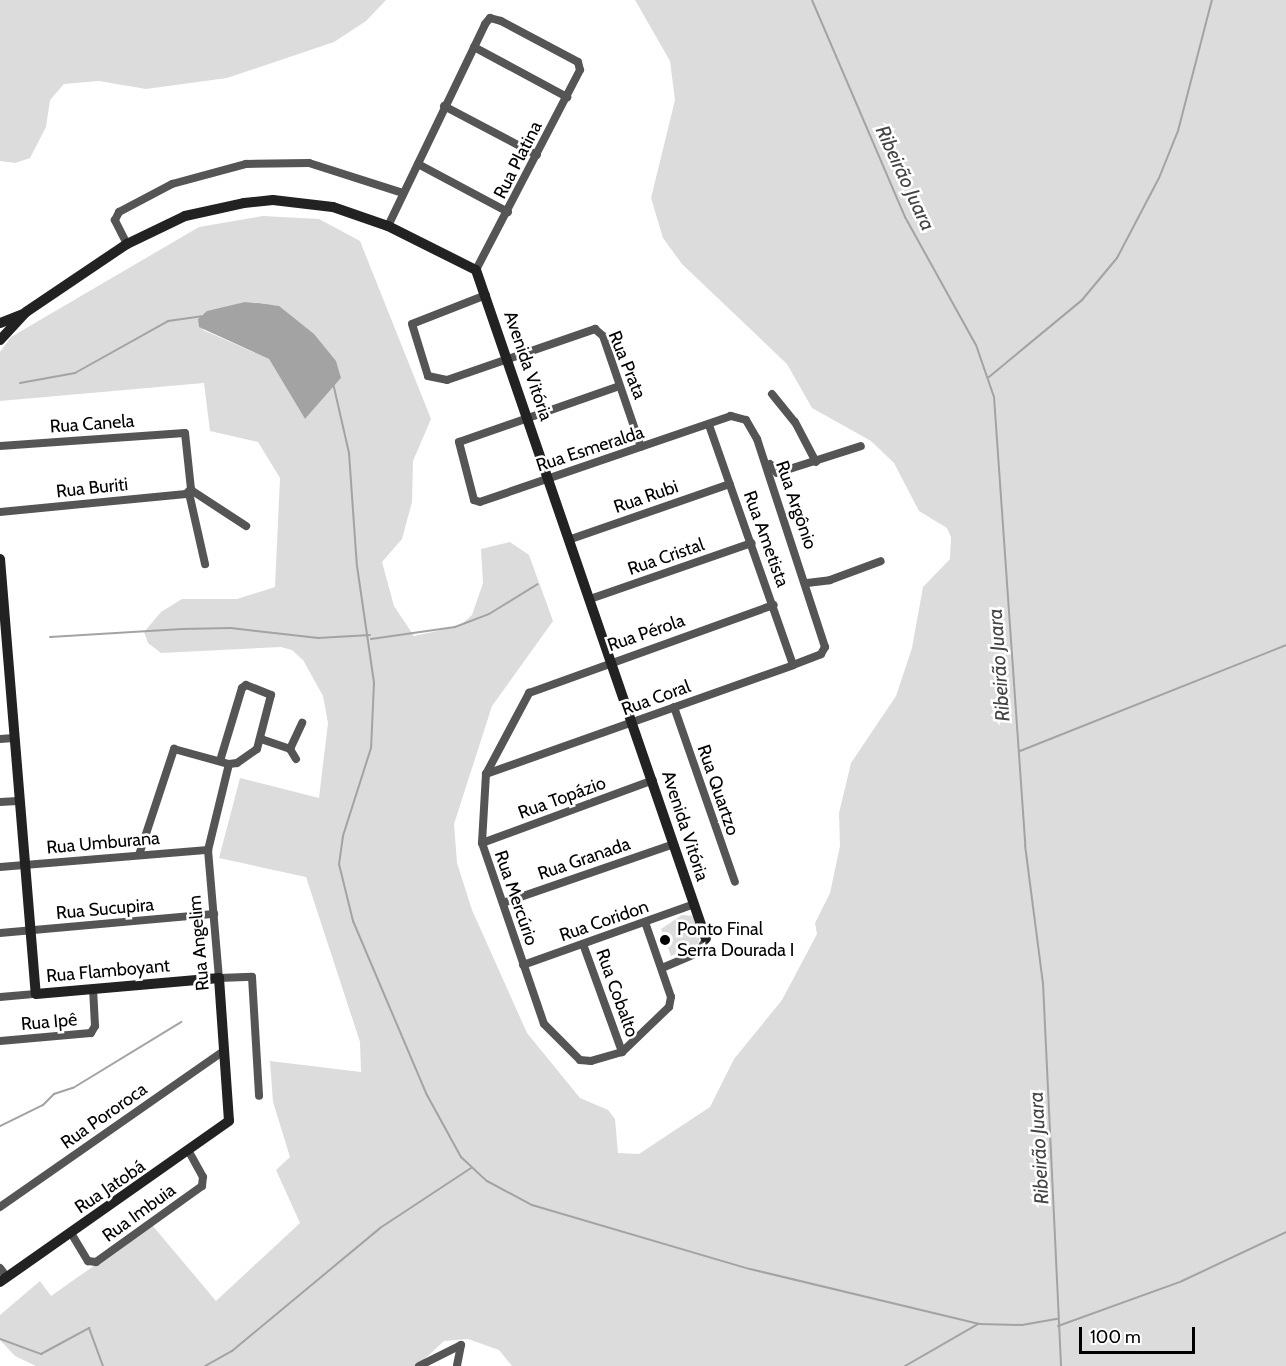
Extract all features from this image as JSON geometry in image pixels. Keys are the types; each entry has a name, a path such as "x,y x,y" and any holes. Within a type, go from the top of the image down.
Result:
{"street":[{"name":"Rua Platina","path":"474,47 489,19 578,62 580,70 476,270"},
{"path":"388,226 474,47 567,97"},
{"path":"444,106 537,155"},
{"path":"127,244 116,220 119,212 162,188 221,168 309,163 403,193"},
{"path":"417,164 508,212"},
{"path":"0,323 26,312 127,244 185,216 273,200 333,207 388,226 476,270"},
{"name":"Avenida Vitória","path":"476,270 571,539 706,939"},
{"path":"486,295 416,320 411,327 424,368 431,379 440,381 508,358"},
{"path":"0,340 26,312"},
{"name":"Rua Prata","path":"508,358 595,329 603,336 641,447"},
{"path":"529,419 620,386"},
{"path":"772,394 795,422 816,462"},
{"name":"Rua Argônio","path":"709,425 731,416 746,420 758,439 826,639"},
{"name":"Rua Esmeralda","path":"529,419 459,442 473,497 480,502 709,425"},
{"name":"Rua Ametista","path":"709,425 774,605 793,665"},
{"name":"Rua Canela","path":"0,446 186,434 189,492"},
{"path":"758,439 775,473 861,446"},
{"name":"Rua Rubi","path":"571,539 730,484"},
{"path":"189,492 246,525"},
{"path":"189,492 205,564"},
{"name":"Rua Buriti","path":"0,512 189,492"},
{"name":"Rua Cristal","path":"590,599 752,543"},
{"path":"0,559 4,669 14,738 36,994"},
{"path":"807,583 830,580 881,561"},
{"name":"Rua Pérola","path":"529,693 611,661 774,605"},
{"name":"Rua Coral","path":"486,774 821,654 826,639"},
{"name":"Rua Angelim","path":"229,1121 208,850 224,762 246,685 272,697 261,739"},
{"name":"Rua Mercúrio","path":"529,693 486,774 482,843 544,1024 558,1042 585,1062 622,1052"},
{"name":"Rua Quartzo","path":"674,707 735,882"},
{"path":"290,749 302,723"},
{"path":"0,739 14,738"},
{"path":"139,855 176,748 224,762 257,749 261,739 290,749 296,759"},
{"name":"Rua Topázio","path":"482,843 653,780"},
{"path":"0,802 18,801"},
{"name":"Rua Granada","path":"503,903 674,844"},
{"name":"Rua Umburana","path":"0,867 208,850"},
{"name":"Rua Coridon","path":"523,964 694,904"},
{"name":"Rua Sucupira","path":"0,933 214,914"},
{"path":"622,1052 671,1002 662,968 645,922"},
{"path":"662,968 698,954 706,939"},
{"name":"Rua Cobalto","path":"583,944 622,1052"},
{"path":"219,978 252,976 259,1096"},
{"name":"Rua Flamboyant","path":"0,997 219,978"},
{"name":"Rua Ipê","path":"0,1041 91,1033 95,1026 93,990"},
{"name":"Rua Pororoca","path":"0,1207 225,1050"},
{"name":"Rua Jatobá","path":"2,1275 71,1233 189,1152 229,1121"},
{"name":"Rua Imbuia","path":"71,1233 88,1261 96,1262 202,1186 203,1177 189,1152"},
{"path":"419,1366 461,1345 457,1366"}],"shaded area":[{"path":"0,0 386,0 366,21 334,42 227,78 146,89 99,81 64,84 50,100 46,127 30,158 15,163 0,161"},
{"path":"635,0 1286,0 1286,1366 512,1366 499,1350 468,1339 444,1341 417,1366 36,1366 15,1356 0,1340 0,1315 40,1281 51,1296 152,1225 216,1301 300,1223 276,1170 290,1157 273,1102 270,1061 361,1072 360,1042 306,877 219,858 240,778 319,798 328,723 323,696 303,660 292,650 281,647 161,653 148,643 144,632 161,612 182,599 237,599 275,587 280,478 258,442 210,431 204,383 0,401 0,352 11,337 199,227 263,216 319,219 360,241 431,419 413,461 412,502 402,539 382,562 394,606 414,636 460,626 472,615 483,583 481,549 510,542 529,555 553,621 492,706 454,824 457,863 472,910 527,1033 580,1098 608,1110 615,1119 618,1153 639,1154 710,1107 734,1059 782,1000 817,934 815,923 830,893 840,846 839,813 851,763 896,696 912,648 923,587 950,559 951,537 947,528 919,511 894,463 871,441 812,408 787,364 682,264 663,238 651,198 675,100 670,61","holes":["202,314 341,378 305,419 269,359 203,330"]},
{"path":"245,302 279,306 314,334 336,361 341,378 305,419 269,359 199,327 198,319 207,311"},
{"path":"682,915 695,916 702,926 698,944 671,956 661,929"}],"waterway":[{"name":"Ribeirão Juara","path":"812,0 905,217 976,345 994,397 1025,845 1043,983 1061,1366"},
{"path":"989,377 1082,300 1117,258 1159,178 1178,131 1212,0"},
{"path":"257,304 272,306"},
{"path":"20,383 75,373 168,321 202,316"},
{"path":"333,383 349,453 357,566 374,683 371,748 343,836 339,864 353,921 427,1095 461,1157 487,1181 532,1205 750,1269 979,1324 1022,1325 1057,1319"},
{"path":"371,639 455,627 489,614 538,584"},
{"path":"50,637 231,628 318,638 370,635"},
{"path":"1020,751 1286,645"},
{"path":"0,1126 43,1105 54,1094 73,1088 181,1022"},
{"path":"205,1366 232,1351 380,1228 471,1168"},
{"path":"1058,1326 1182,1281 1286,1232"},
{"path":"905,1366 978,1324"},
{"path":"0,1339 41,1354 89,1328 103,1366"}],"place":[{"name":"Ponto Final Serra Dourada I","path":"665,940"}]}
